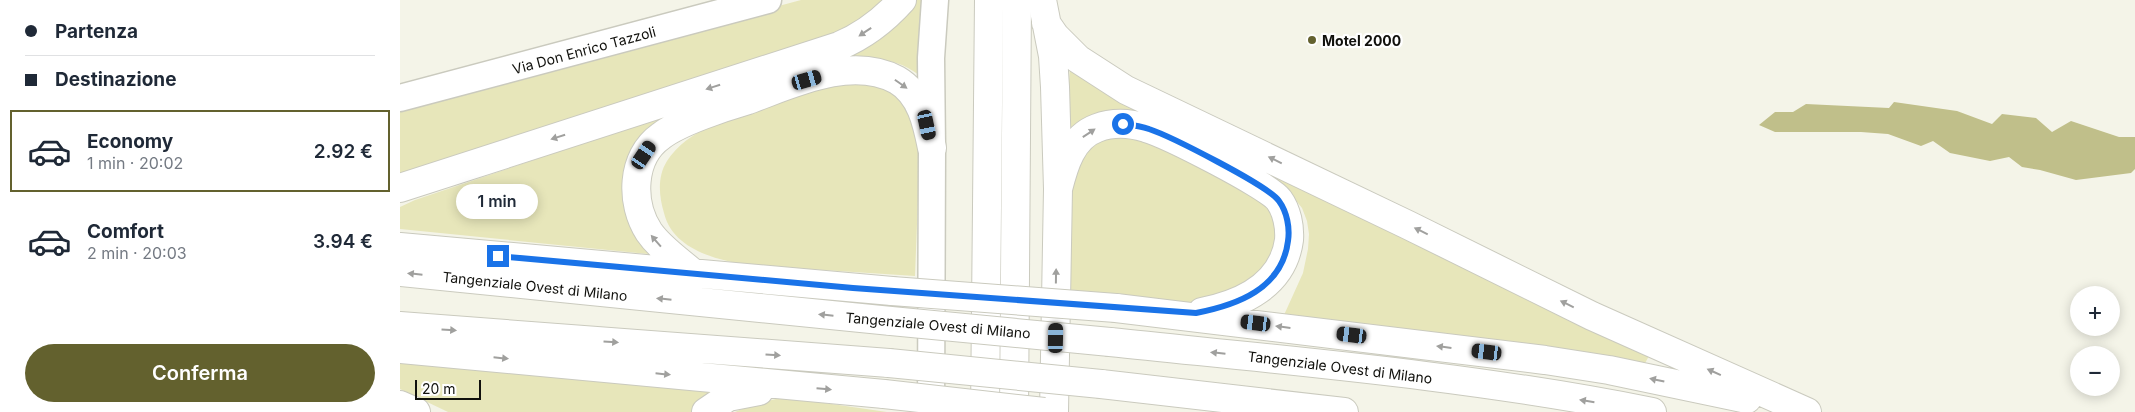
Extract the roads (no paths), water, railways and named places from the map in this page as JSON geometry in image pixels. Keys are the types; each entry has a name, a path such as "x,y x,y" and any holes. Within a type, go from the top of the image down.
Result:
{"main road":[{"path":"400,188 839,46 849,42 872,27 902,0"},
{"path":"985,412 989,0"},
{"path":"1014,412 1017,0"},
{"path":"1044,12 1053,56 1058,189 1054,412"},
{"path":"1044,12 1054,36 1078,59 1126,90 1390,216 1592,316 1713,372 1807,412"},
{"path":"693,273 655,240 645,225 639,210 637,178 640,163 650,147 666,132 722,109 789,86 834,72 863,70 880,73 896,80 914,95 924,116 932,148"},
{"path":"400,247 892,291 1196,313 1216,309 1244,299 1267,284 1280,267 1288,244 1289,225 1280,201 1260,185 1148,128 1123,124 1097,128 1078,141 1068,156 1058,189"},
{"name":"Tangenziale Ovest di Milano","path":"400,272 1110,342 1351,368 1474,383 1652,412"},
{"path":"1128,309 1587,366 1807,412"},
{"path":"400,326 889,363 1101,384 1344,412"},
{"path":"400,349 790,387 884,394 1044,412"},
{"path":"706,412 721,401 735,395 790,387"},
{"path":"400,405 416,412"}],"street":[{"name":"Via Don Enrico Tazzoli","path":"400,98 768,0"},
{"path":"931,412 931,58 935,0"}],"place":[{"name":"Motel 2000","path":"1312,40"}]}
